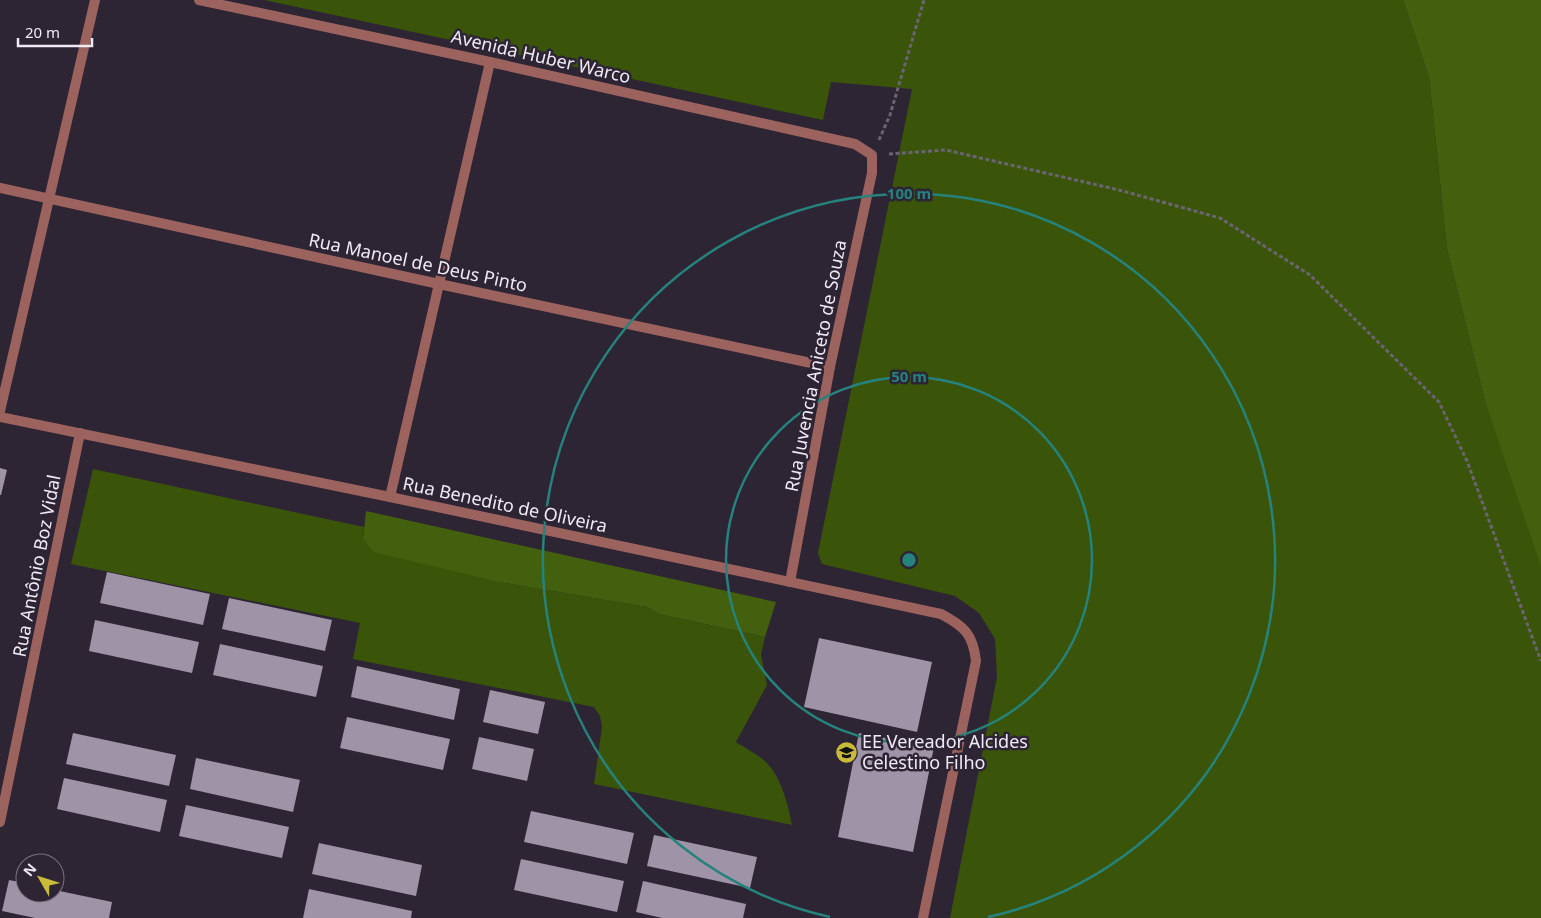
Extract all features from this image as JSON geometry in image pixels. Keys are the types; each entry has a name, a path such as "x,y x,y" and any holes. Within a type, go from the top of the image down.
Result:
{"street":[{"path":"0,412 95,0"},
{"name":"Avenida Huber Warco","path":"199,0 490,62 855,144 872,156"},
{"path":"390,497 490,62"},
{"name":"Rua Juvencia Aniceto de Souza","path":"790,582 830,367 872,173 872,156"},
{"name":"Rua Manoel de Deus Pinto","path":"0,188 830,367"},
{"name":"Rua Benedito de Oliveira","path":"0,417 390,497 941,614 956,622 968,632 974,645 976,661 923,918"},
{"name":"Rua Antônio Boz Vidal","path":"0,822 80,433"}],"path":[{"path":"924,0 890,116 872,156 946,150 1119,190 1220,218 1310,275 1439,402 1467,461 1541,661"}],"green space":[{"path":"264,0 1403,0 1429,77 1447,249 1486,405 1541,557 1541,918 950,918 997,677 995,639 979,613 955,596 822,564 818,553 912,89 831,82 823,120"},
{"path":"1403,0 1541,0 1541,566 1486,405 1447,249 1429,77"},
{"path":"93,469 364,527 363,539 499,582 647,607 659,614 765,637 761,654 767,685 736,742 762,758 771,767 780,782 792,825 594,784 602,727 600,716 594,707 353,659 360,623 71,564"},
{"path":"366,511 776,602 765,637 659,614 647,607 499,582 374,552 363,539"}],"building":[{"path":"0,468 7,470 1,495 0,495"},
{"path":"107,572 210,594 203,625 100,603"},
{"path":"229,598 332,620 325,651 222,629"},
{"path":"95,620 199,642 192,673 89,651"},
{"path":"819,638 932,662 917,732 804,707"},
{"path":"220,644 323,666 316,697 213,675"},
{"path":"357,666 460,689 454,720 351,697"},
{"path":"490,690 545,702 538,734 483,722"},
{"path":"347,717 450,739 443,770 340,748"},
{"path":"73,733 176,755 169,786 66,764"},
{"path":"859,733 934,747 913,852 838,837"},
{"path":"479,737 534,749 527,781 472,769"},
{"path":"196,758 300,780 293,812 190,789"},
{"path":"64,778 167,800 160,832 57,809"},
{"path":"186,805 289,827 282,858 179,836"},
{"path":"531,811 634,833 627,864 524,842"},
{"path":"654,835 757,857 750,888 647,866"},
{"path":"319,843 422,865 416,896 312,874"},
{"path":"521,859 624,881 617,912 514,890"},
{"path":"9,880 15,881 15,903 65,903 65,892 112,902 109,918 35,918 2,911"},
{"path":"643,881 746,904 743,918 662,918 636,912"},
{"path":"309,889 412,911 411,918 303,918"}],"place":[{"name":"EE Vereador Alcides Celestino Filho","path":"846,752"}]}
